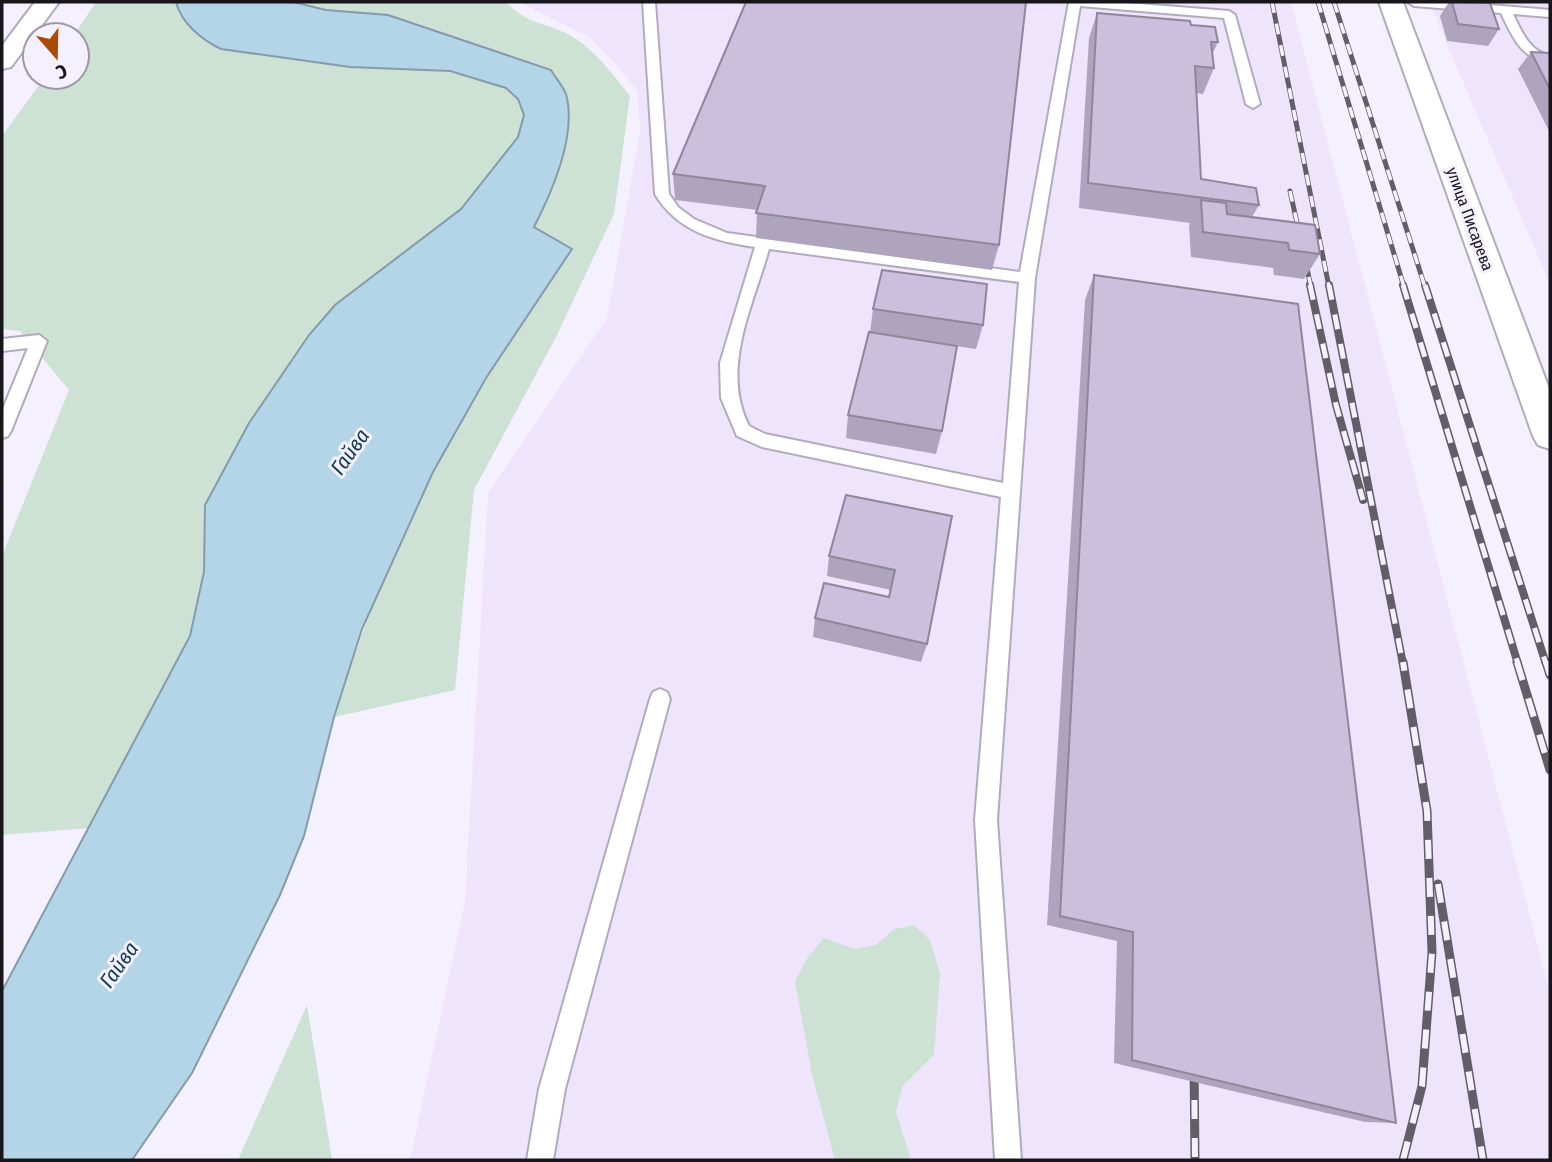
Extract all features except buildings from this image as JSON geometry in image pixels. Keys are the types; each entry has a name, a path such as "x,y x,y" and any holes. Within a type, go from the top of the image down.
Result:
{"street":[{"path":"2,62 47,2"},
{"name":"улица Писарева","path":"1391,2 1550,436"}],"lane":[{"path":"649,2 662,194 673,210 701,229 725,238 1027,278"},
{"path":"1008,1160 986,820 1027,278 1075,2 1229,15 1253,104"},
{"path":"1414,2 1505,9 1533,7 1550,13"},
{"path":"1505,9 1525,50 1537,58 1550,60"},
{"path":"763,244 726,377 728,392 743,431 762,440 1011,492"},
{"path":"2,345 39,341 2,431"},
{"path":"540,1160 552,1089 660,699"}],"shaded area":[{"path":"527,2 1291,2 1550,993 1550,1160 410,1160 465,901 488,493 607,318 640,131 637,90 614,62 589,37 525,5"},
{"path":"1431,2 1550,2 1550,284 1438,24"}],"green space":[{"path":"96,2 176,2 179,15 207,42 350,67 433,70 471,76 506,88 518,99 524,114 518,137 461,209 335,305 309,335 249,423 205,505 204,572 190,636 89,828 2,835 2,556 69,390 20,331 2,329 2,136 35,91 91,91 91,21 83,21"},
{"path":"293,2 506,2 524,16 582,43 604,64 630,96 614,214 556,337 474,490 455,690 334,717 381,586 440,458 486,378 572,249 534,227 547,202 561,161 551,70 388,15 326,10"},
{"path":"914,925 930,940 940,973 934,1055 902,1087 896,1112 911,1160 835,1160 812,1075 795,981 808,957 824,938 855,949 876,945 894,929"},
{"path":"307,1005 332,1160 238,1160"}],"water":[{"name":"Гайва","path":"176,2 293,2 326,10 388,15 551,70 566,94 568,127 555,180 534,227 572,249 486,378 433,472 362,629 334,717 304,836 280,895 192,1073 132,1160 2,1160 2,991 190,636 204,572 205,505 249,423 309,335 335,305 461,209 518,137 524,115 518,99 506,88 450,71 350,67 221,49 193,30 182,17"}],"railway":[{"path":"1272,2 1329,287"},
{"path":"1318,2 1404,287"},
{"path":"1334,2 1425,287"},
{"path":"1290,191 1311,287"},
{"path":"1310,285 1336,405 1363,500"},
{"path":"1329,285 1403,664"},
{"path":"1403,285 1518,664"},
{"path":"1425,285 1546,664"},
{"path":"1403,662 1427,811 1432,952 1422,1086 1403,1160"},
{"path":"1517,662 1550,770"},
{"path":"1546,662 1550,675"},
{"path":"1438,884 1483,1160"},
{"path":"1194,1062 1195,1160"}]}
